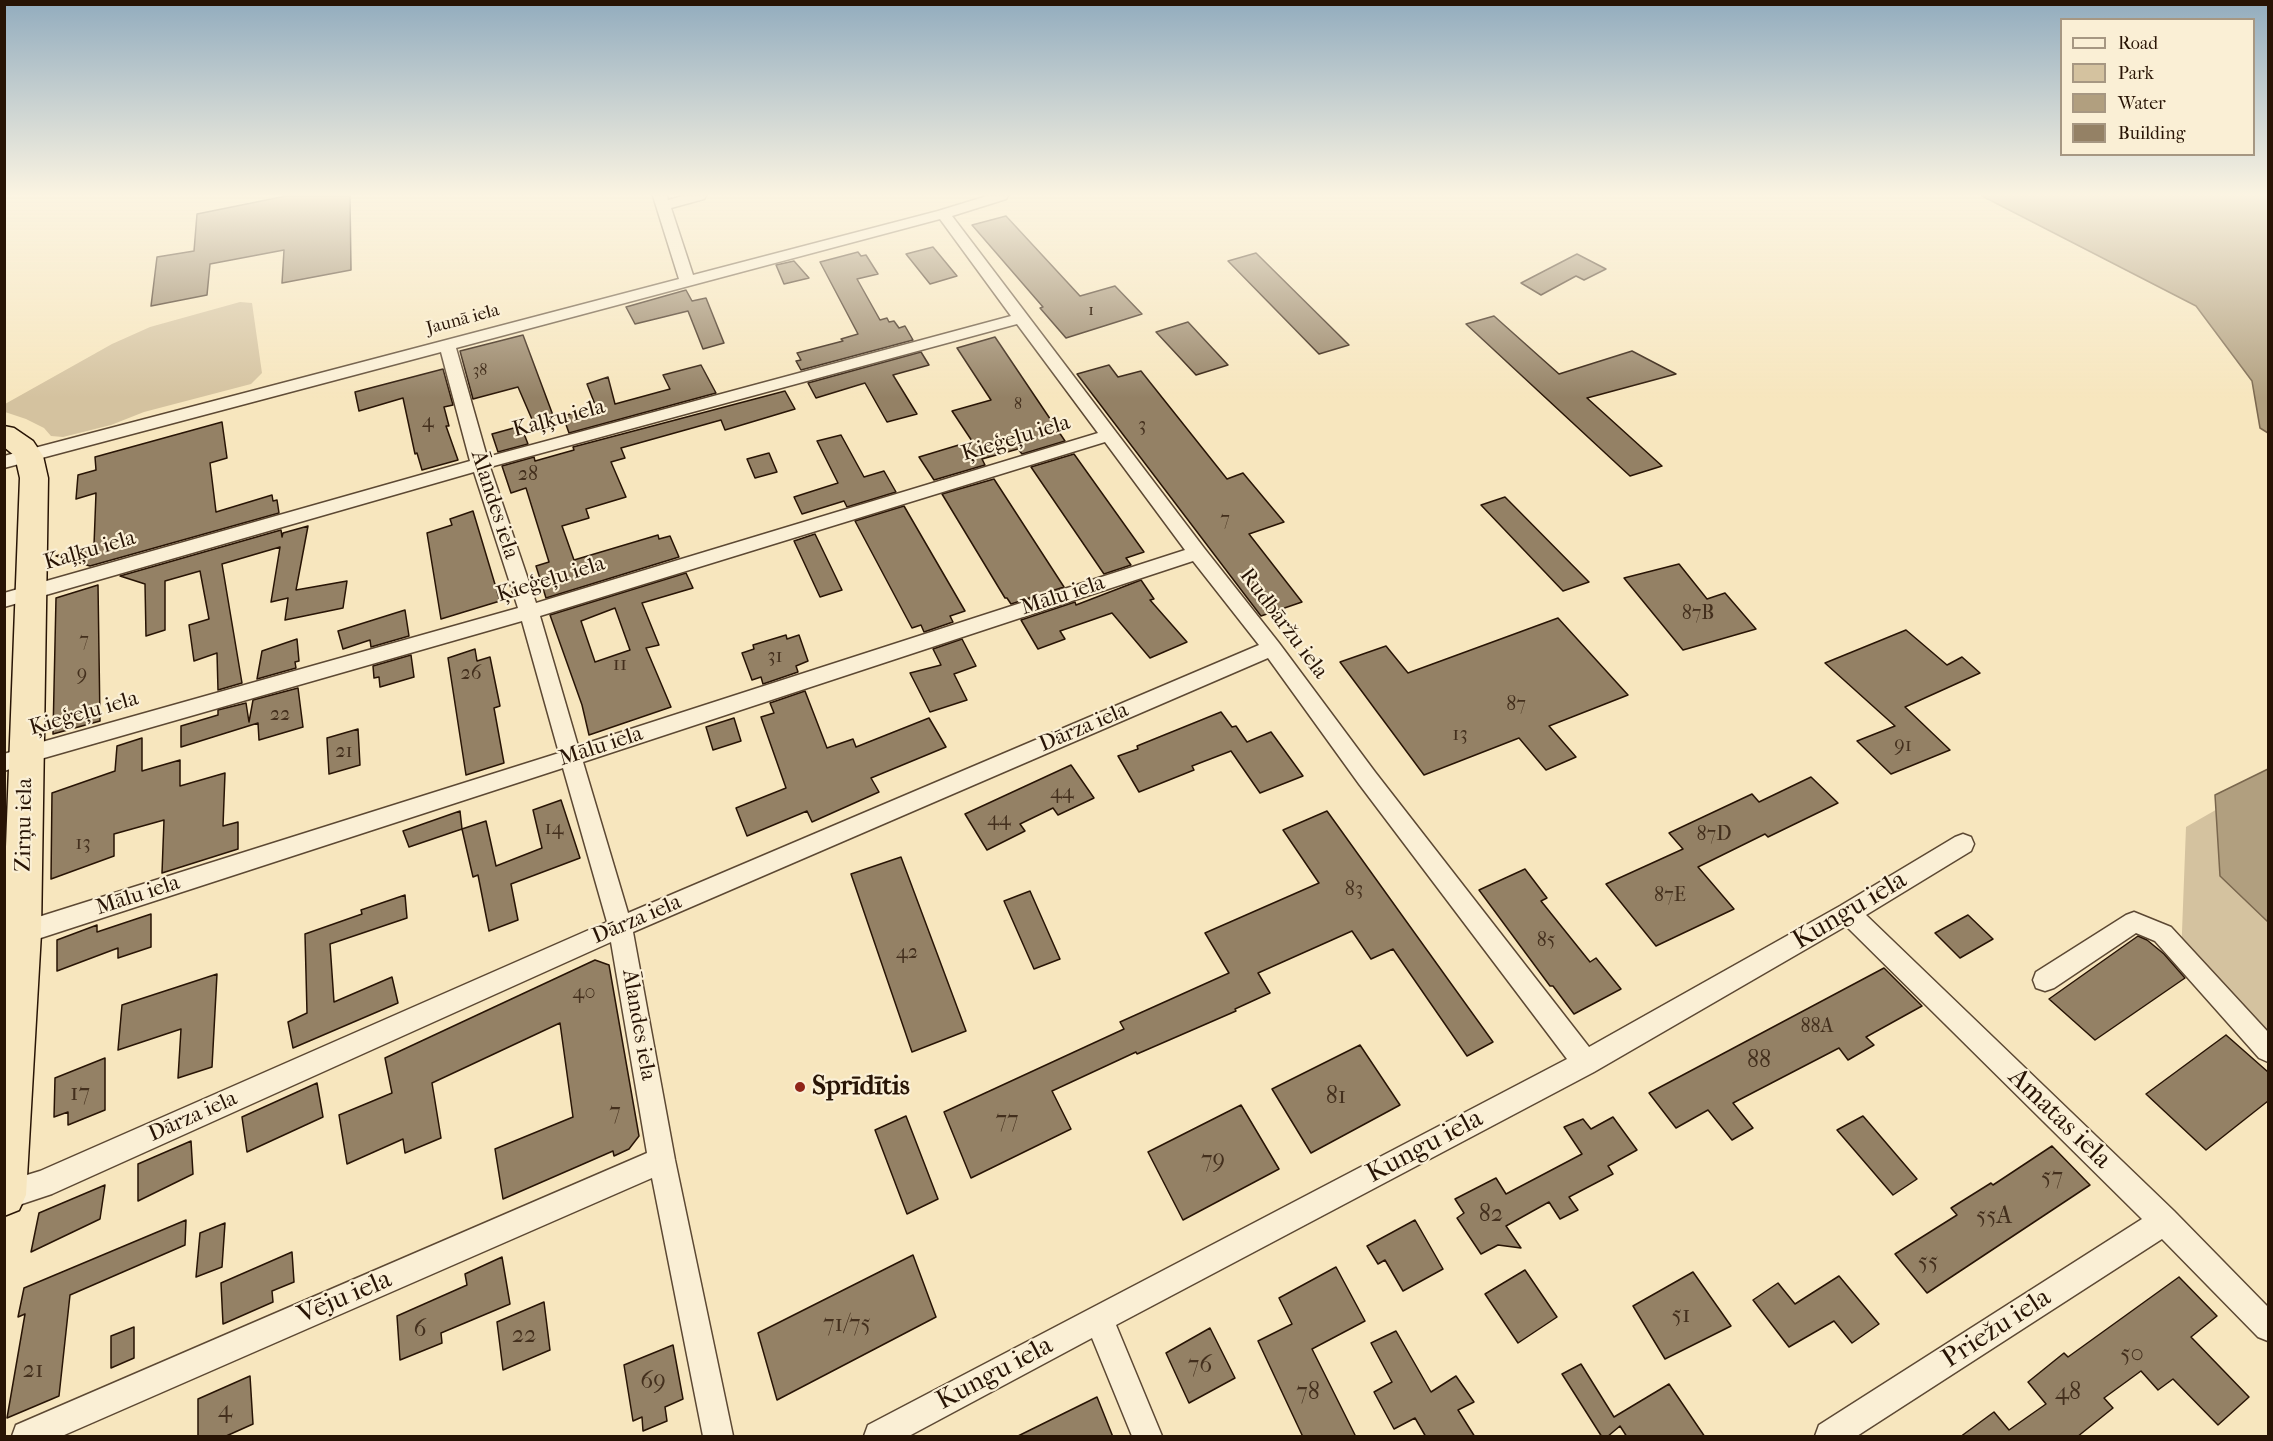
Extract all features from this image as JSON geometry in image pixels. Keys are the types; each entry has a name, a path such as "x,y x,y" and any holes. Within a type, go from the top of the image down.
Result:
{"highway":[{"name":"Zirņu iela","path":"4,1196 13,936 18,595 34,478 13,450"}],"street":[{"path":"682,263 687,280"},
{"name":"Jaunā iela","path":"13,450 447,344 752,263"},
{"name":"Rudbāržu iela","path":"980,263 1197,553 1272,648 1367,778 1585,1062"},
{"name":"Kaļķu iela","path":"18,595 480,464 1022,318"},
{"name":"Ālandes iela","path":"447,344 480,464 529,612 569,758 620,927 662,1160 718,1437"},
{"name":"Ķieģeļu iela","path":"15,759 529,612 1109,435"},
{"name":"Mālu iela","path":"13,936 1197,553"},
{"name":"Dārza iela","path":"4,1196 42,1184 620,927 1272,648"},
{"name":"Kungu iela","path":"879,1437 1585,1062 1848,913 1963,844"},
{"name":"Amatas iela","path":"1848,913 2164,1221 2268,1327"},
{"path":"2045,980 2134,922 2163,934 2268,1050"},
{"name":"Vēju iela","path":"27,1437 662,1160"},
{"name":"Priežu iela","path":"1830,1437 2164,1221"},
{"path":"1100,1318 1147,1437"}],"green space":[{"path":"240,302 252,303 262,373 251,384 144,412 111,425 63,437 51,436 44,428 5,412 5,404 112,344 150,327"},
{"path":"2268,780 2268,1030 2181,958 2186,827"}],"water":[{"path":"2113,263 2268,263 2268,433 2260,428 2252,381 2196,306"},
{"path":"2268,769 2268,922 2220,876 2215,795"}],"building":[{"path":"156,263 214,263 210,264 207,295 151,306"},
{"path":"283,263 351,263 351,270 282,283"},
{"path":"796,263 809,278 784,284 776,265"},
{"path":"821,263 871,263 878,274 857,279 880,320 887,318 889,322 894,321 899,328 905,326 913,340 801,370 796,361 801,360 797,353 843,341 841,339 858,334"},
{"path":"913,263 946,263 957,276 930,284"},
{"path":"1005,263 1050,263 1080,296 1115,286 1142,314 1066,338 1040,308 1043,307"},
{"path":"1230,263 1266,263 1349,345 1319,354"},
{"path":"1559,263 1595,263 1606,269 1584,280 1576,276 1541,295 1521,283"},
{"path":"686,290 692,301 706,298 724,343 703,349 688,311 635,324 626,307"},
{"path":"1494,316 1559,374 1632,351 1676,374 1587,398 1662,466 1630,476 1466,324"},
{"path":"1188,322 1228,365 1196,375 1156,332"},
{"path":"523,335 554,418 534,424 518,387 473,399 460,351"},
{"path":"995,337 1065,441 1022,454 1018,449 982,459 985,465 934,480 919,457 972,441 952,411 991,400 957,348"},
{"path":"921,352 929,365 893,375 917,414 887,422 865,383 816,398 808,383"},
{"path":"701,365 716,393 569,433 563,416 596,407 587,384 608,377 615,404 670,389 663,375"},
{"path":"1109,365 1118,377 1141,371 1227,479 1243,473 1284,522 1249,534 1302,602 1261,616 1077,374"},
{"path":"443,369 453,405 444,407 449,426 446,426 458,460 422,470 417,453 415,454 403,398 359,411 355,392"},
{"path":"785,391 795,409 725,430 721,420 621,448 625,458 611,462 626,497 586,509 589,518 562,526 574,560 658,535 659,539 670,536 679,557 546,598 536,566 549,562 526,488 511,493 502,466 534,457 535,461 574,450 573,447"},
{"path":"222,422 227,458 210,463 216,512 272,495 273,501 277,500 279,513 90,566 56,556 94,545 96,493 76,499 78,475 96,470 95,457"},
{"path":"521,426 528,444 498,452 492,434"},
{"path":"841,435 864,477 884,471 896,492 847,507 844,501 802,514 794,497 838,483 817,441"},
{"path":"769,453 777,472 755,478 747,459"},
{"path":"1074,454 1144,552 1126,558 1131,565 1104,574 1031,467"},
{"path":"994,479 1064,587 1011,604 1005,598 942,494"},
{"path":"1505,497 1589,582 1563,591 1481,505"},
{"path":"904,506 965,611 950,616 953,622 924,632 921,625 912,628 855,521"},
{"path":"473,511 500,601 441,619 427,533 452,525 450,519"},
{"path":"308,526 296,590 347,581 343,608 285,620 288,598 271,602 280,547 222,564 242,683 218,690 217,653 194,661 189,625 209,619 200,571 165,581 165,630 146,636 145,584 120,576 281,530 282,537 283,533"},
{"path":"815,534 842,590 820,597 794,541"},
{"path":"1679,564 1707,599 1725,593 1756,629 1683,650 1624,578"},
{"path":"686,573 693,588 642,603 659,645 646,648 671,707 589,735 582,705 550,615","holes":["615,608 630,650 595,662 581,621"]},
{"path":"1141,580 1154,599 1150,600 1187,642 1150,658 1112,613 1060,631 1065,639 1038,649 1021,620 1075,602 1076,605"},
{"path":"98,585 100,721 53,734 56,598"},
{"path":"405,610 409,636 371,647 370,640 343,649 338,631"},
{"path":"1558,618 1628,695 1549,726 1576,757 1546,770 1519,738 1424,775 1340,662 1386,646 1408,673"},
{"path":"1906,630 1947,665 1962,657 1980,673 1905,707 1950,750 1891,774 1857,741 1895,726 1825,663"},
{"path":"786,635 787,639 799,635 808,661 796,666 798,672 763,684 761,677 752,680 742,653 754,649 753,645"},
{"path":"297,639 299,661 295,662 296,668 257,679 262,651"},
{"path":"962,639 976,666 954,674 967,700 930,712 910,673 941,665 933,649"},
{"path":"475,649 477,661 490,657 500,706 494,708 504,763 466,775 448,658"},
{"path":"411,655 414,677 380,687 379,677 374,678 373,666"},
{"path":"298,688 303,727 259,740 258,723 181,747 181,726 218,715 218,710 246,703 249,722 253,700"},
{"path":"805,691 827,748 853,739 856,747 929,718 946,747 871,778 879,792 812,822 807,811 747,836 736,808 786,788 761,717 774,713 770,703"},
{"path":"1221,712 1232,727 1236,726 1247,742 1271,732 1303,776 1260,793 1231,751 1192,766 1194,770 1139,792 1118,756"},
{"path":"734,718 741,741 713,750 706,727"},
{"path":"358,729 360,765 329,774 327,738"},
{"path":"142,738 142,771 180,760 180,786 225,773 223,826 238,822 238,849 162,873 164,820 114,834 114,856 51,879 52,793 115,771 117,746"},
{"path":"1071,765 1094,798 1058,815 1053,808 1020,824 1025,831 987,850 965,814"},
{"path":"1811,777 1838,803 1768,837 1765,834 1698,867 1734,909 1656,946 1606,884 1683,849 1669,833 1752,794 1759,802"},
{"path":"561,800 580,858 511,884 518,920 489,931 478,875 473,877 462,829 486,821 496,866 542,848 533,810"},
{"path":"460,811 462,829 409,847 403,831"},
{"path":"1327,811 1493,1042 1467,1056 1393,949 1371,959 1352,931 1258,973 1270,993 1235,1009 1236,1011 1137,1054 1136,1052 1052,1091 1071,1129 971,1178 944,1112 1124,1029 1120,1022 1229,973 1205,933 1319,883 1283,830"},
{"path":"901,857 966,1031 912,1052 851,874"},
{"path":"1525,869 1547,898 1541,901 1590,962 1596,958 1621,989 1574,1014 1553,986 1550,986 1479,890"},
{"path":"1030,891 1060,959 1034,969 1004,901"},
{"path":"405,895 407,918 330,944 334,1002 392,977 398,1003 293,1048 288,1022 307,1013 305,934 362,914 361,910"},
{"path":"151,914 151,947 118,958 118,948 57,971 57,940 97,925 97,932"},
{"path":"1968,915 1993,939 1960,958 1935,933"},
{"path":"2138,936 2147,940 2164,954 2185,978 2095,1040 2049,999"},
{"path":"595,960 609,965 639,1136 629,1149 614,1156 613,1151 503,1199 495,1149 573,1117 560,1023 432,1083 441,1138 405,1153 403,1139 347,1164 339,1115 392,1093 385,1058"},
{"path":"1884,968 1922,1006 1866,1037 1874,1045 1848,1060 1839,1048 1733,1103 1753,1128 1732,1140 1708,1110 1676,1128 1649,1093"},
{"path":"217,974 212,1067 178,1078 181,1029 118,1050 122,1005"},
{"path":"2226,1035 2268,1072 2268,1101 2206,1150 2146,1094"},
{"path":"1360,1045 1400,1105 1311,1153 1272,1089"},
{"path":"105,1058 105,1110 68,1125 68,1112 54,1117 55,1078"},
{"path":"317,1083 323,1117 247,1152 242,1117"},
{"path":"1241,1105 1279,1169 1183,1220 1148,1152"},
{"path":"906,1116 938,1199 907,1214 875,1130"},
{"path":"1863,1116 1917,1179 1893,1195 1837,1130"},
{"path":"1613,1117 1637,1150 1608,1166 1613,1174 1569,1197 1578,1210 1560,1219 1549,1202 1506,1226 1521,1248 1498,1245 1481,1254 1457,1218 1464,1213 1455,1199 1496,1178 1506,1194 1582,1154 1564,1127 1583,1119 1591,1129"},
{"path":"191,1141 193,1174 138,1201 138,1164"},
{"path":"2052,1146 2090,1185 1927,1293 1895,1254 1957,1215 1951,1208 1991,1183 1993,1185"},
{"path":"105,1185 100,1219 31,1252 39,1213"},
{"path":"186,1220 185,1245 70,1295 59,1396 7,1418 25,1314 18,1317 24,1288"},
{"path":"1415,1220 1443,1269 1403,1291 1385,1260 1378,1264 1367,1246"},
{"path":"225,1223 222,1267 196,1277 200,1233"},
{"path":"292,1252 294,1282 272,1291 273,1302 223,1324 221,1283"},
{"path":"913,1255 936,1317 777,1400 758,1333"},
{"path":"502,1257 510,1304 441,1333 442,1343 400,1360 397,1316 467,1285 465,1274"},
{"path":"1336,1267 1365,1321 1312,1349 1356,1437 1303,1437 1258,1341 1292,1324 1279,1298"},
{"path":"1525,1270 1557,1317 1518,1343 1485,1294"},
{"path":"1693,1272 1731,1326 1665,1359 1633,1306"},
{"path":"1839,1276 1879,1324 1852,1343 1834,1321 1789,1347 1753,1300 1778,1283 1795,1304"},
{"path":"2179,1277 2217,1316 2191,1337 2249,1397 2218,1425 2173,1379 2158,1390 2141,1371 2104,1398 2113,1408 2077,1437 1960,1437 1994,1412 2009,1430 2046,1404 2028,1382 2064,1353 2068,1357"},
{"path":"544,1302 550,1350 503,1370 497,1322"},
{"path":"134,1327 134,1358 111,1368 111,1336"},
{"path":"1210,1328 1235,1378 1189,1403 1166,1353"},
{"path":"1396,1331 1431,1392 1456,1376 1474,1402 1458,1410 1475,1437 1426,1437 1415,1418 1394,1429 1374,1392 1392,1382 1371,1343"},
{"path":"673,1345 683,1399 665,1407 667,1421 643,1431 642,1417 633,1421 624,1365"},
{"path":"1581,1364 1614,1417 1669,1384 1705,1437 1627,1437 1620,1426 1607,1437 1602,1437 1562,1374"},
{"path":"250,1376 253,1424 224,1437 198,1437 198,1399"},
{"path":"1097,1397 1113,1437 1016,1437"}],"place":[{"name":"Sprīdītis","path":"800,1087"}]}
